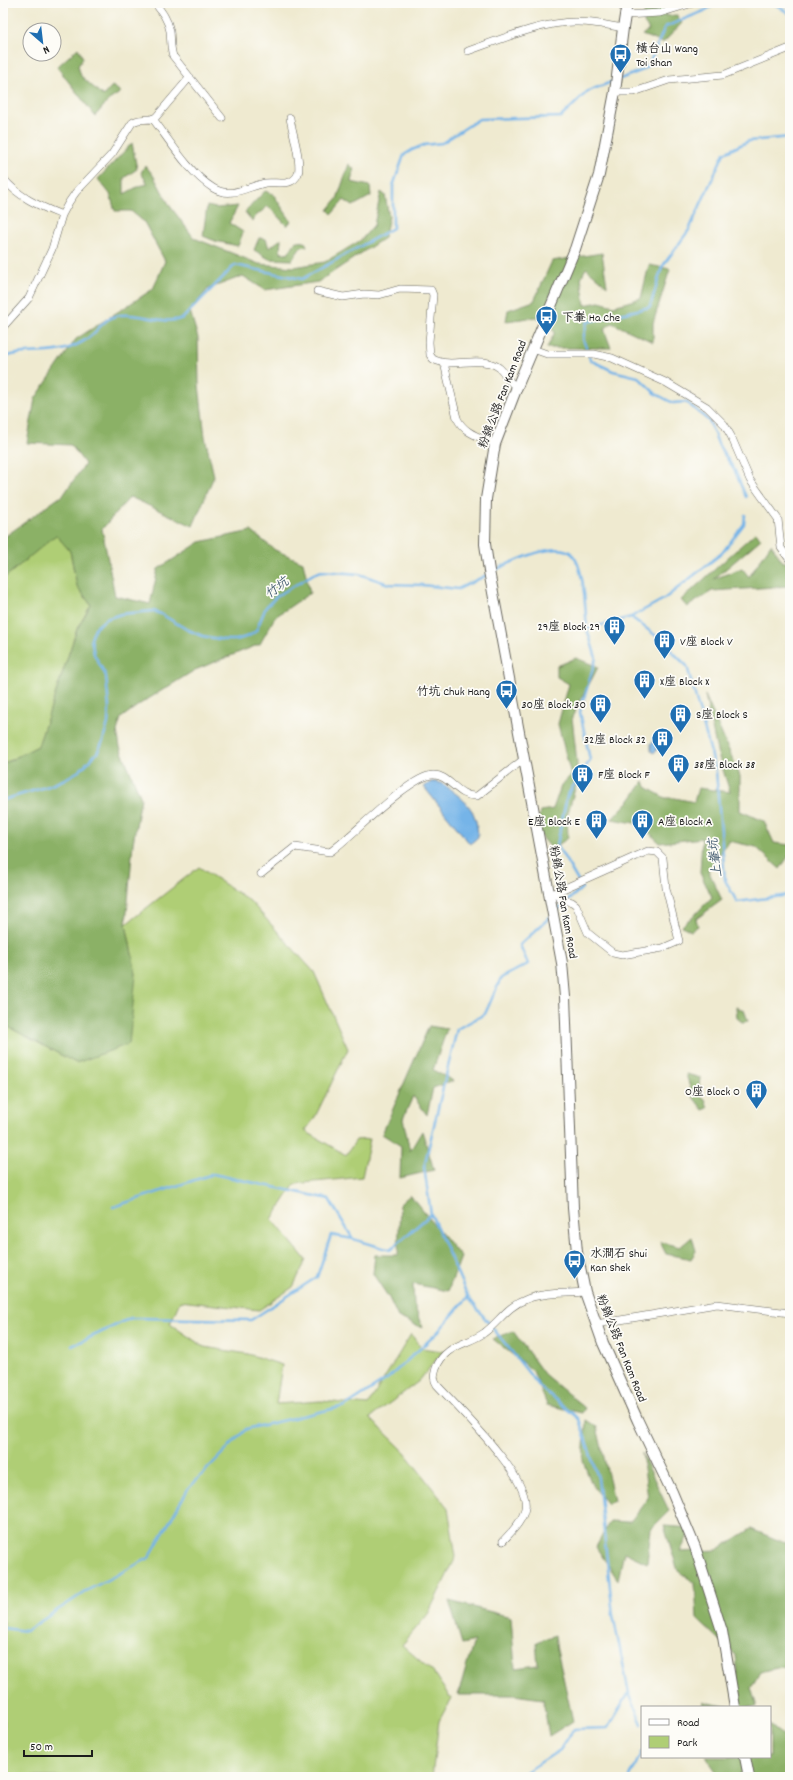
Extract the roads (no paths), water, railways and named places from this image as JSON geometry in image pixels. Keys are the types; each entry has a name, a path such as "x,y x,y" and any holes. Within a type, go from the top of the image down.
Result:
{"main road":[{"name":"粉錦公路 Fan Kam Road","path":"627,3 622,28 615,92 599,175 575,249 517,387 495,444 486,499 486,544 489,571 524,759 553,894 552,908 562,963 565,997 573,1208 577,1252 585,1292 596,1324 638,1421 672,1492 695,1547 722,1632 735,1706"},
{"path":"745,1758 749,1777"}],"street":[{"path":"155,3 166,20 170,30 170,45 173,56 222,118"},
{"path":"625,15 660,13 694,3"},
{"path":"468,51 557,23 577,22 622,28"},
{"path":"615,92 634,92 669,80 723,75 790,48"},
{"path":"3,327 29,298 52,249 62,215 76,192 112,154 132,123 137,120 154,119 190,77"},
{"path":"154,119 200,178 219,192 234,193 263,184 291,182 297,176 299,167 290,118"},
{"path":"3,178 11,188 31,203 62,215"},
{"path":"317,291 342,298 364,294 380,295 400,289 431,290 433,295 429,342 430,355 434,360 444,363 482,361 491,363 501,369 508,382 517,387"},
{"path":"533,349 547,354 594,354 612,358 665,382 707,407 724,424 731,436 750,480 778,519 781,548 790,560"},
{"path":"444,363 457,418 461,425 466,430 495,444"},
{"path":"261,874 295,847 330,852 398,795 429,776 437,775 464,794 476,796 524,759"},
{"path":"648,851 657,852 663,858 666,888 679,940 663,948 622,955 613,953 588,933 576,905 553,894 648,851"},
{"path":"502,1541 520,1521 525,1509 524,1492 513,1474 484,1436 435,1383 434,1374 444,1354 460,1344 479,1336 515,1305 528,1298 585,1292"},
{"path":"596,1324 717,1304 790,1313"}],"water":[{"path":"657,741 659,744 656,751 653,753 651,751 651,743"},
{"path":"431,782 446,786 468,805 474,815 478,837 470,844 424,787"}],"waterway":[{"path":"620,79 643,70 649,64 665,27 704,11 718,3"},
{"path":"773,3 790,14"},
{"path":"3,358 10,355 52,352 69,348 88,338 105,322 115,316 136,315 160,320 176,320 183,318 235,265 302,279 393,228 393,186 404,155 424,145 442,143 479,119 561,117 588,91 614,81"},
{"path":"586,347 583,339 587,322 650,307 662,267 689,230 724,153 749,141 790,137"},
{"path":"589,356 590,360 613,371 638,377 656,394 673,403 686,402 709,421 719,446 735,471 746,497"},
{"path":"555,912 582,888 557,845 567,796 590,760 580,712 596,658 587,629 631,617 664,599 722,553 744,524 745,515"},
{"name":"竹坑","path":"491,572 532,554 544,551 555,549 565,550 572,554 580,569 585,601 587,629"},
{"name":"竹坑","path":"3,800 49,786 65,779 79,771 97,753 103,741 108,723 109,708 106,676 94,654 91,639 95,628 106,619 121,614 153,611 202,636 225,640 236,640 249,636 256,631 266,607 277,596 315,573 322,571 359,574 389,584 422,585 458,589 487,575"},
{"name":"上輋坑","path":"631,617 655,635 687,666 716,771 725,880 737,902 790,895"},
{"path":"72,1346 131,1318 251,1320 317,1277 331,1235 353,1239 390,1250 431,1214 424,1167 457,1029 485,1014 501,978 528,964 520,945 550,917"},
{"path":"113,1207 213,1174 329,1199 353,1239"},
{"path":"3,1628 26,1631 88,1590 149,1558 188,1489 246,1429 345,1406 387,1379 436,1334 468,1297 431,1214"},
{"path":"468,1297 539,1386 579,1419 598,1478 613,1615 629,1693 608,1728 574,1729 560,1750 518,1777"},
{"path":"629,1693 641,1722"},
{"path":"630,1777 641,1753"}],"place":[{"name":"橫台山 Wang Toi Shan","path":"621,74"},
{"name":"下輋 Ha Che","path":"546,336"},
{"name":"29座 Block 29","path":"615,646"},
{"name":"V座 Block V","path":"664,660"},
{"name":"X座 Block X","path":"645,700"},
{"name":"竹坑 Chuk Hang","path":"506,710"},
{"name":"30座 Block 30","path":"601,724"},
{"name":"S座 Block S","path":"680,734"},
{"name":"32座 Block 32","path":"662,758"},
{"name":"38座 Block 38","path":"679,784"},
{"name":"F座 Block F","path":"582,794"},
{"name":"E座 Block E","path":"596,840"},
{"name":"A座 Block A","path":"643,840"},
{"name":"O座 Block O","path":"756,1110"},
{"name":"水澗石 Shui Kan Shek","path":"574,1280"}]}
